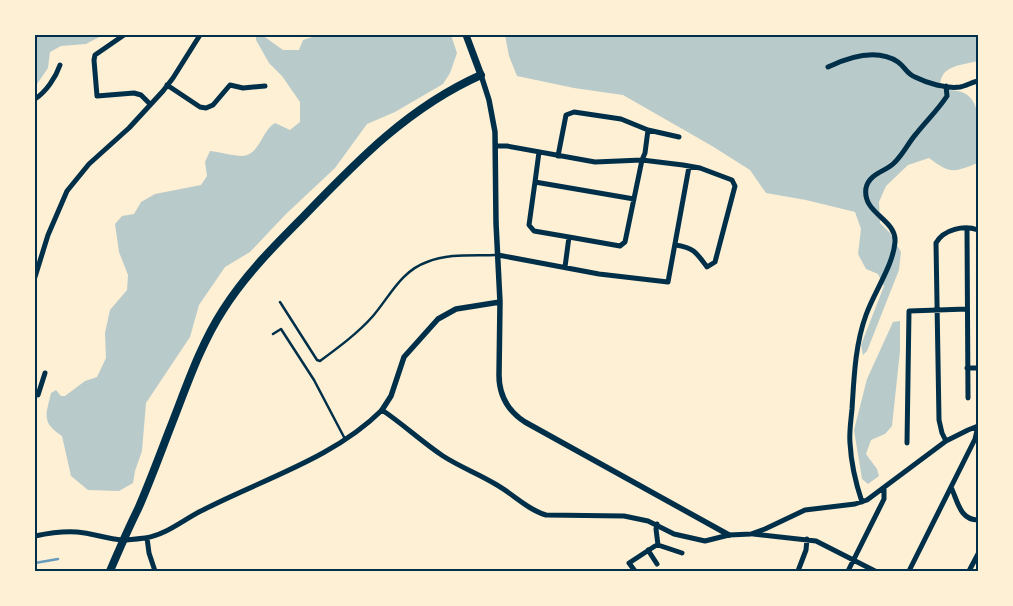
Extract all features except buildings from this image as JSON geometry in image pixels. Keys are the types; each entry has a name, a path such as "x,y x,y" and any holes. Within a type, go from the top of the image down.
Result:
{"highway":[{"path":"110,571 122,540 138,508 204,345 222,310 268,252 383,137 419,109 457,85 480,75"}],"main road":[{"path":"466,35 480,75"}],"street":[{"path":"124,35 96,55 94,60 96,96 134,93 141,95 150,104"},
{"path":"35,277 48,235 67,191 89,164 129,128 167,85 200,35"},
{"path":"828,67 863,55 877,55 892,58 915,78 946,86 962,86 978,81"},
{"path":"35,99 40,96 57,73 60,65"},
{"path":"480,75 489,100 495,132 496,223 500,302 499,383 504,399 513,412 525,422 730,535"},
{"path":"167,85 206,108 213,105 230,85 243,88 265,86"},
{"path":"862,502 850,442 855,370 860,337 866,315 892,256 895,243 895,234 892,227 872,209 867,200 866,188 872,177 893,165 915,134 936,111 947,96 946,86"},
{"path":"558,156 566,115 574,112 621,119 648,130 679,137"},
{"path":"539,152 529,225 534,231 620,246 625,242 642,160 646,154 648,130"},
{"path":"496,146 507,146 605,163 642,160 700,168 732,180 735,186 715,262 707,267 695,251 676,245"},
{"path":"498,255 599,274 668,282 690,167"},
{"path":"535,182 634,199"},
{"path":"946,441 940,420 936,243 938,239 955,228 978,230"},
{"path":"967,228 968,398"},
{"path":"565,267 569,237"},
{"path":"35,536 51,532 78,532 122,540 147,538 162,533 201,510 263,482 346,440 382,410 391,396 404,357 438,319 456,309 500,302"},
{"path":"907,443 909,311 967,309"},
{"path":"967,368 978,368"},
{"path":"35,394 38,395 45,373"},
{"path":"382,410 457,465 498,485 537,512 551,515 624,516 657,524 674,534 705,540 765,530 804,510 862,502 884,488 946,441 978,426"},
{"path":"909,571 975,439 978,426"},
{"path":"951,487 964,516 970,520 978,520"},
{"path":"848,571 884,499 884,488"},
{"path":"657,524 658,545"},
{"path":"750,534 816,541 875,571"},
{"path":"147,538 149,554 155,571"},
{"path":"798,571 806,550 807,539"},
{"path":"635,571 629,563 658,545 682,553"},
{"path":"648,550 658,564"},
{"path":"969,571 978,554"}],"lane":[{"path":"280,302 317,360 320,361 354,336 399,282 412,270 426,262 444,257 498,255"},
{"path":"273,334 281,329 314,380 346,440"}],"shaded area":[{"path":"35,35 103,35 86,44 61,46 50,52 48,68 35,87"},
{"path":"256,35 262,35 283,50 299,50 303,40 318,35 451,35 457,53 450,73 443,84 395,112 367,124 335,168 286,214 250,252 225,267 199,305 190,337 146,403 142,451 133,483 119,491 88,490 71,476 62,436 48,422 47,413 51,393 56,390 61,396 65,396 85,381 97,377 106,358 105,333 110,310 127,290 128,275 119,252 115,224 122,216 134,214 141,202 155,194 201,185 207,176 205,162 210,151 239,156 248,155 257,147 267,131 275,123 290,130 300,122 300,102 282,76 269,63 256,40"},
{"path":"505,35 978,35 978,61 957,66 947,71 943,75 940,89 964,93 971,98 975,105 979,124 978,163 953,170 943,167 929,158 908,165 886,186 879,202 880,223 890,233 901,252 899,270 867,351 863,355 861,345 884,286 878,274 866,269 858,254 861,229 855,212 806,200 766,193 750,170 623,95 574,88 517,76 509,56"},
{"path":"900,321 900,351 892,426 885,434 871,440 866,454 877,469 879,476 868,484 862,479 854,430 867,379 893,322"}],"waterway":[{"path":"35,563 58,559"}]}
